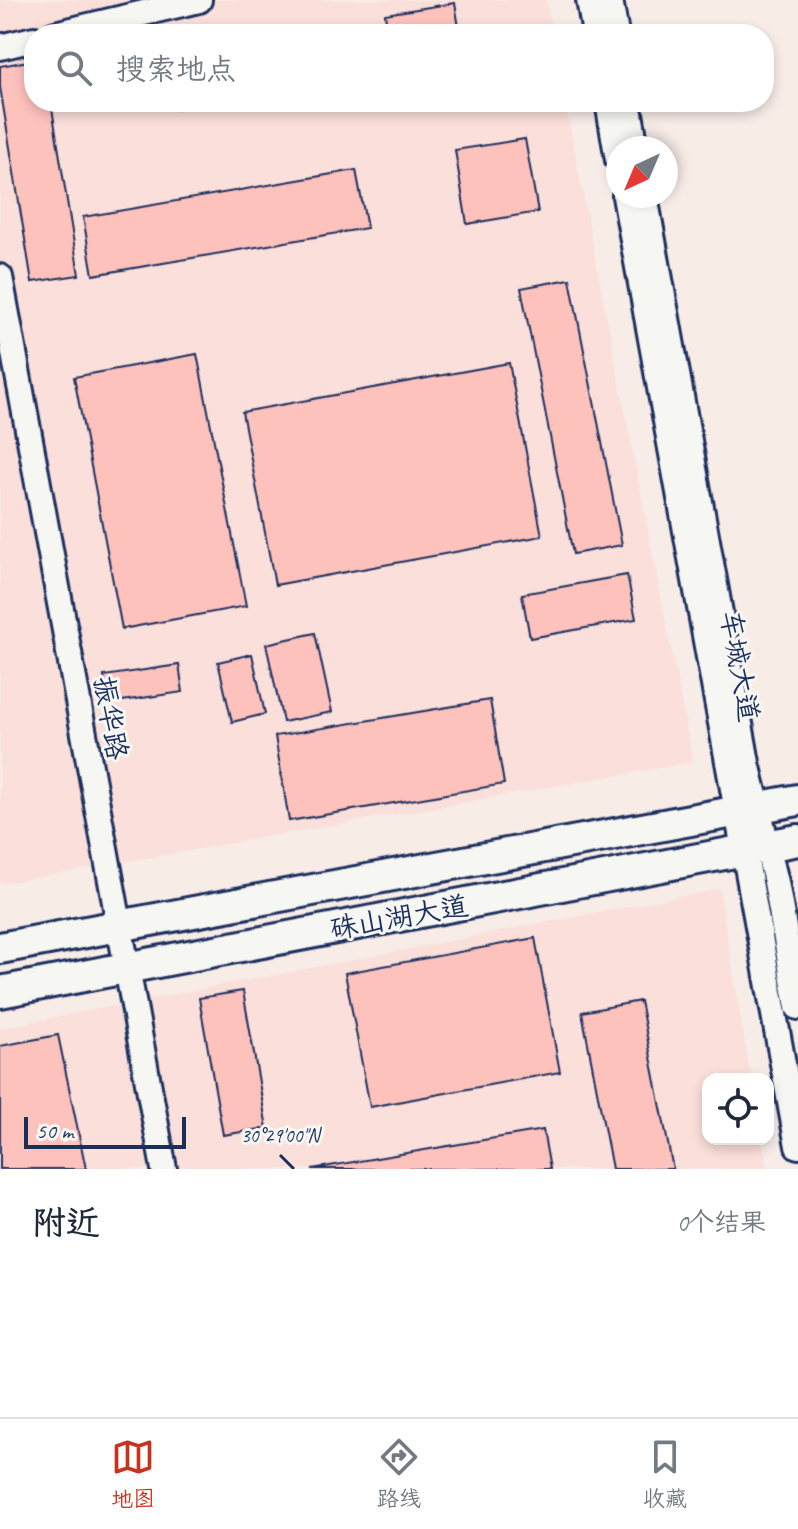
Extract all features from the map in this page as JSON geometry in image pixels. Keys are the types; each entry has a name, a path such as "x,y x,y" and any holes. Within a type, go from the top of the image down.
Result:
{"main road":[{"name":"硃山湖大道","path":"0,948 118,923 198,914 798,800"},
{"name":"硃山湖大道","path":"0,992 798,840"}],"street":[{"path":"97,24 199,0"},
{"path":"589,0 593,24"},
{"path":"610,0 614,24"},
{"path":"0,47 24,41"},
{"path":"610,112 614,136"},
{"path":"630,112 634,136"},
{"name":"车城大道","path":"627,208 747,811 798,1007"},
{"name":"车城大道","path":"647,208 747,811"},
{"name":"振华路","path":"0,277 164,1169"},
{"name":"车城大道","path":"756,850 798,1146"}],"shaded area":[{"path":"0,0 546,0 550,24 24,24 24,112 567,112 693,762 0,884"},
{"path":"719,889 750,1073 702,1073 702,1145 763,1145 767,1169 0,1169 0,1028"}],"building":[{"path":"455,3 458,24 386,24 385,14"},
{"path":"24,62 24,112 53,112 79,275 32,282 0,87 0,66"},
{"path":"525,139 538,212 467,224 455,150"},
{"path":"356,170 367,228 93,275 83,217"},
{"path":"570,279 622,545 573,554 521,288"},
{"path":"197,354 246,606 122,629 74,377"},
{"path":"509,363 542,536 275,585 242,412"},
{"path":"627,575 636,619 530,638 522,594"},
{"path":"315,633 332,712 283,722 266,644"},
{"path":"252,654 265,714 232,722 218,662"},
{"path":"179,665 183,692 108,703 104,676"},
{"path":"490,700 504,784 289,821 275,736"},
{"path":"535,938 560,1072 370,1107 345,973"},
{"path":"243,991 267,1128 223,1135 199,998"},
{"path":"640,1001 673,1169 612,1169 582,1012"},
{"path":"58,1035 86,1169 0,1169 0,1046"},
{"path":"543,1130 550,1169 312,1169"}]}
